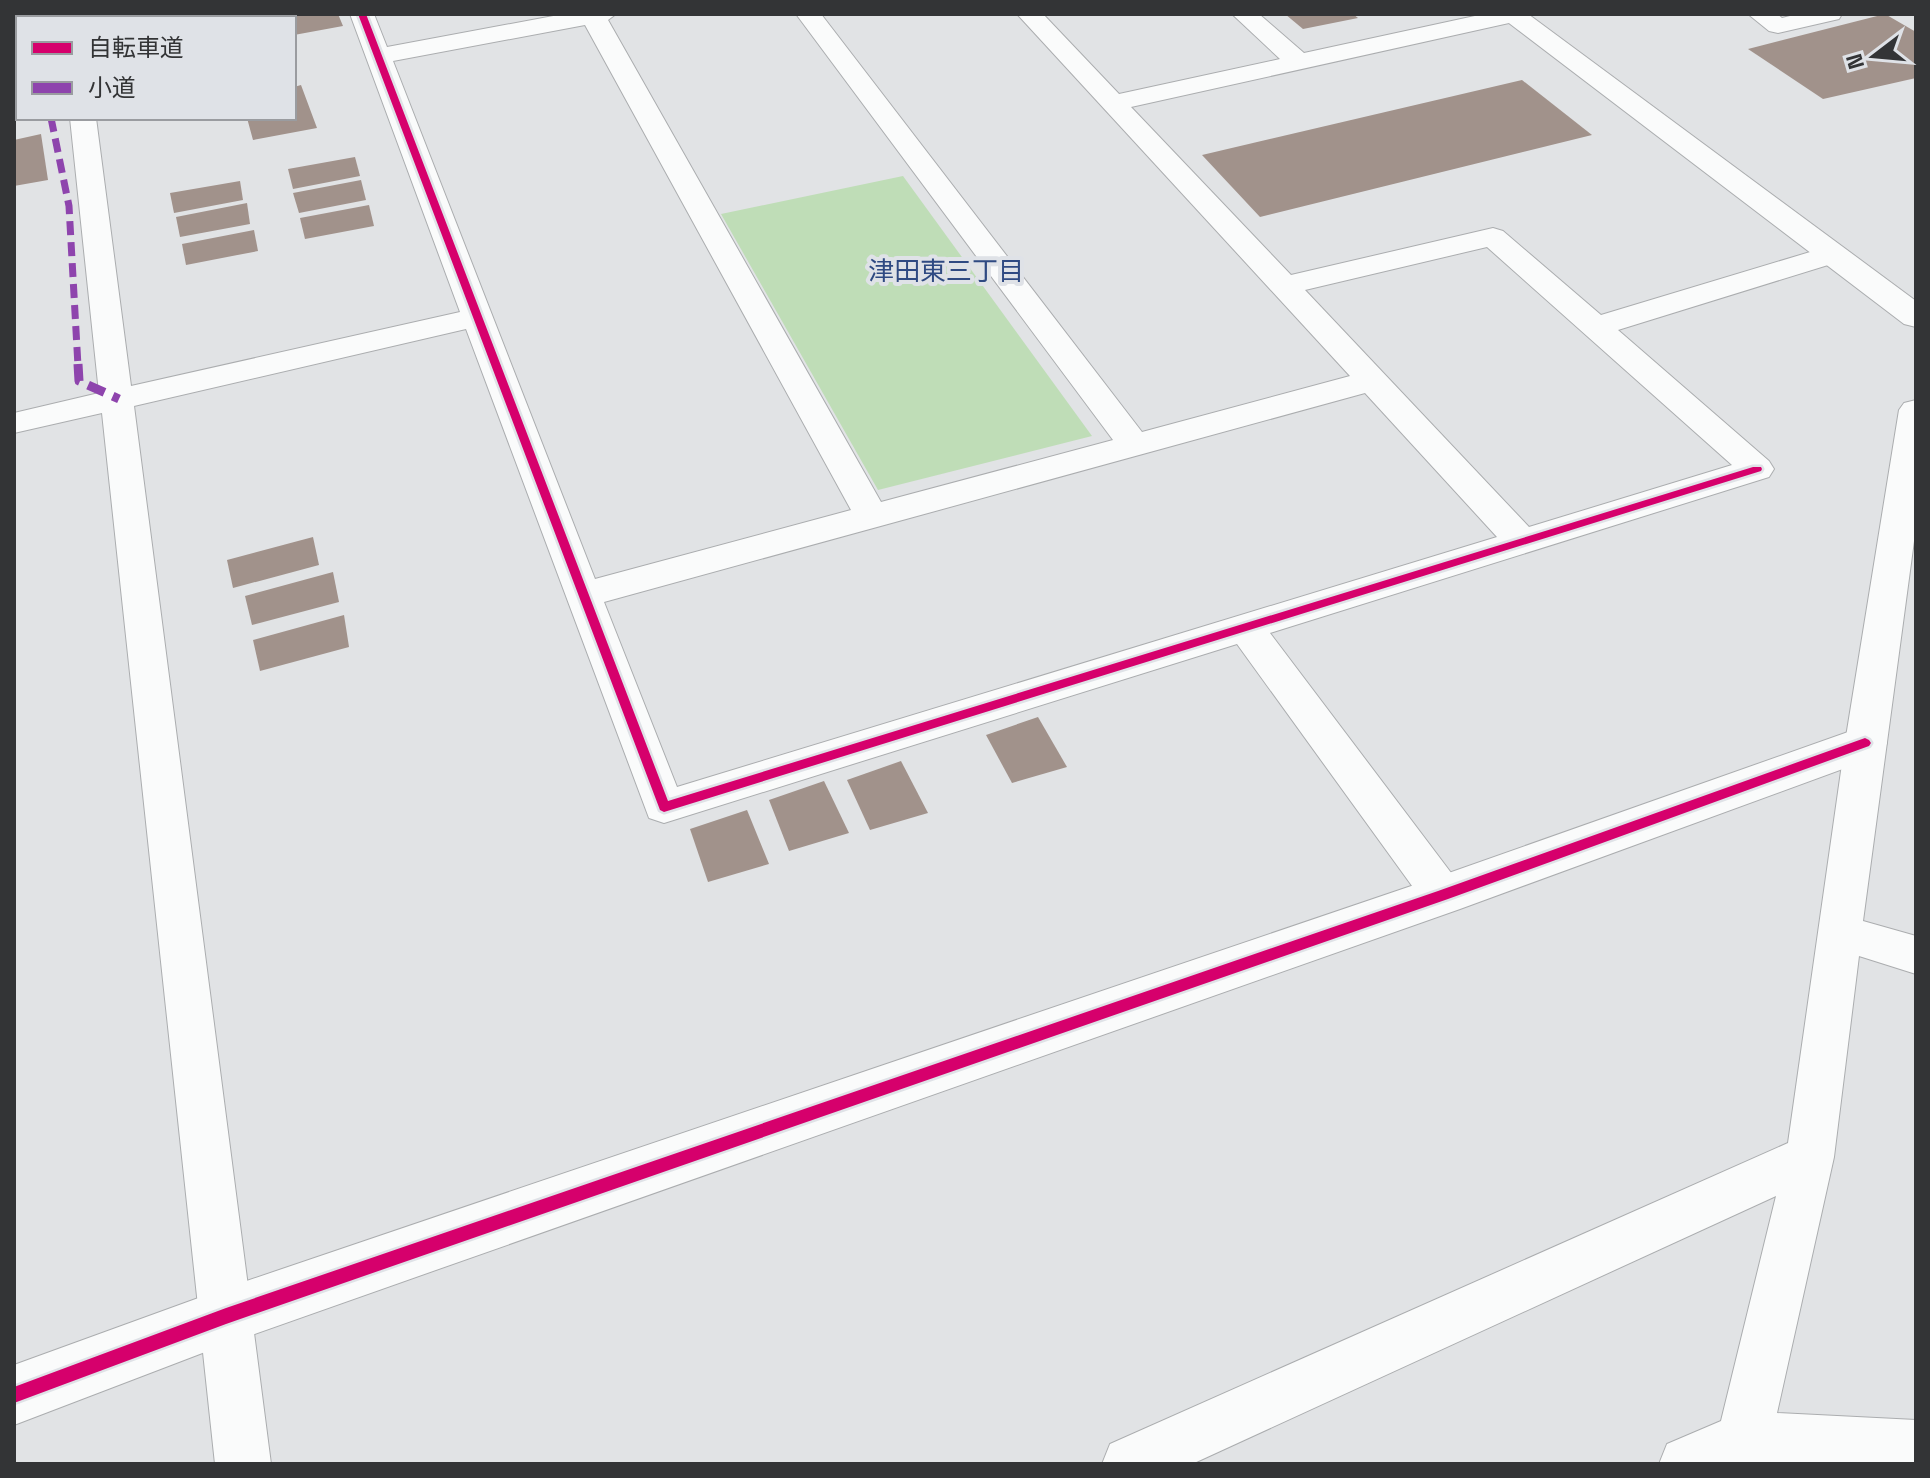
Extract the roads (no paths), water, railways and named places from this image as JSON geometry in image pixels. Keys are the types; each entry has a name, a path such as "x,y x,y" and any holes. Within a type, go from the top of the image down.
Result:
{"street":[{"path":"362,14 664,807 1757,469 1493,237 1285,286"},
{"path":"808,14 1134,445"},
{"path":"1029,14 1523,542"},
{"path":"1244,14 1299,62"},
{"path":"1114,103 1514,14 1916,317"},
{"path":"1760,14 1778,26 1830,14"},
{"path":"378,56 598,15 872,517"},
{"path":"83,120 119,399 243,1464"},
{"path":"1594,327 1830,255"},
{"path":"14,423 478,317"},
{"path":"583,595 1373,380"},
{"path":"1744,1439 1810,1157 1865,743 1916,410"},
{"path":"1246,628 1443,895"},
{"path":"14,1395 226,1316 1443,895 1865,743"},
{"path":"1840,932 1916,955"},
{"path":"1130,1464 1190,1452 1810,1157"},
{"path":"1687,1464 1744,1439 1916,1447"}],"district":[{"name":"津田東三丁目","path":"946,271"}]}
